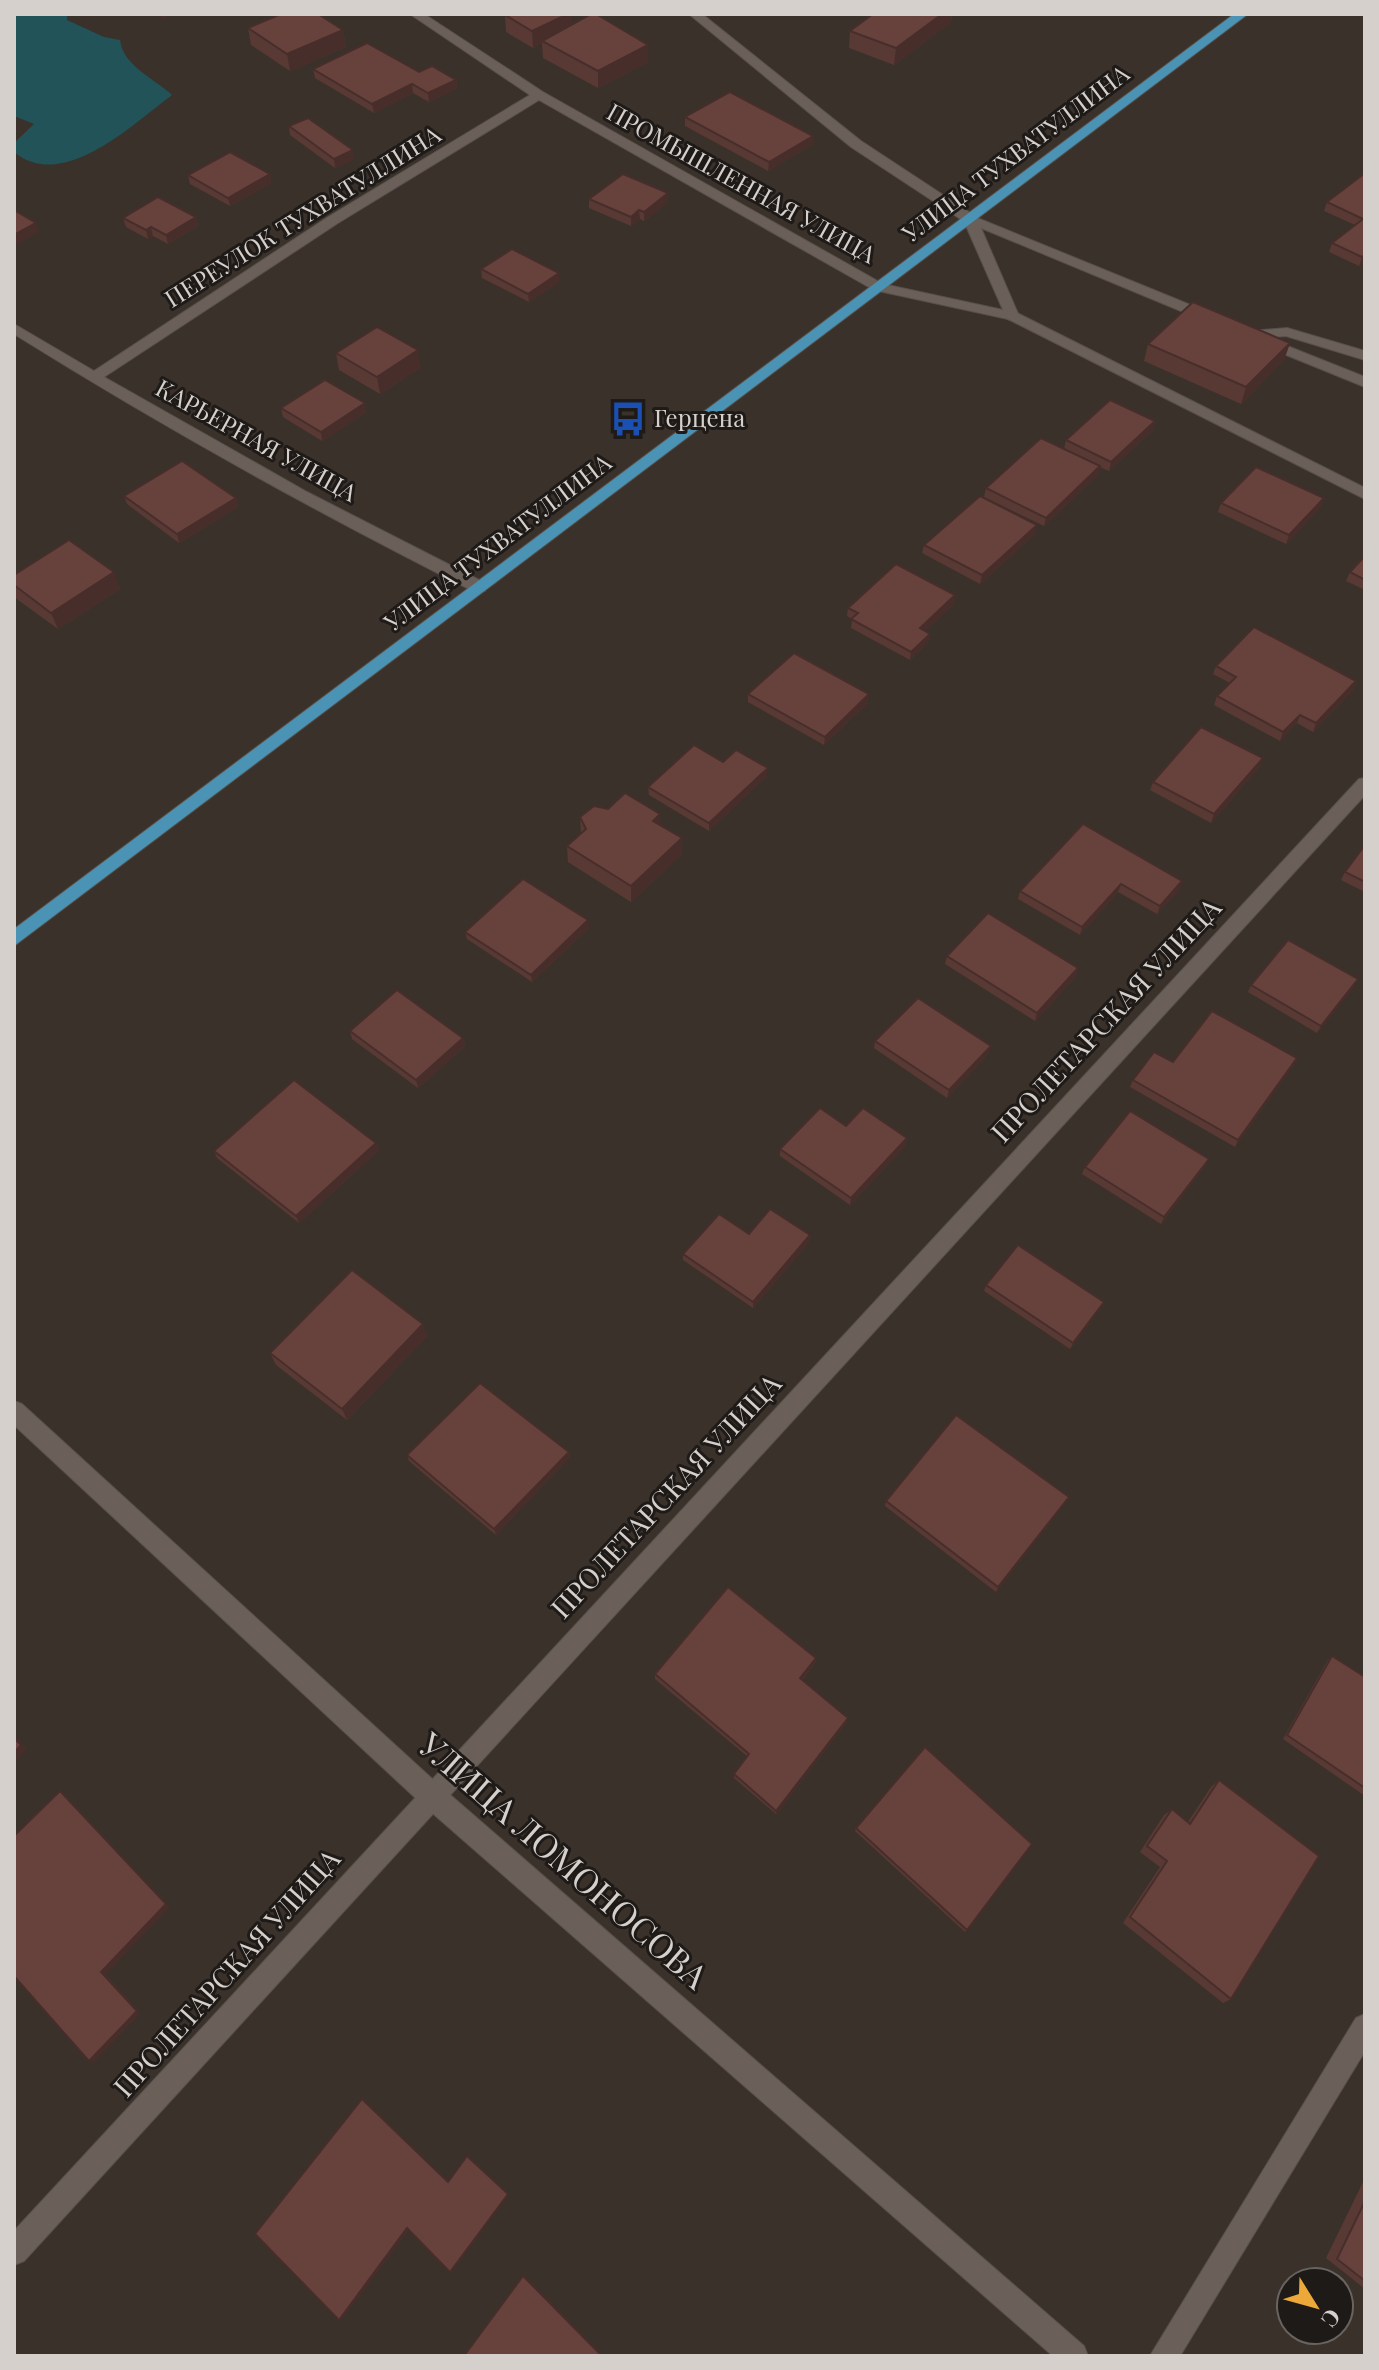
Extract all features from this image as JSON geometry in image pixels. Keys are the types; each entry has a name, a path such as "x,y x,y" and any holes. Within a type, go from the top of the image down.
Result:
{"main road":[{"name":"УЛИЦА ТУХВАТУЛЛИНА","path":"14,939 1242,14"}],"street":[{"name":"ПРОМЫШЛЕННАЯ УЛИЦА","path":"416,14 539,95 879,287 1012,316 1365,494"},
{"path":"695,14 856,144 970,219 1365,382"},
{"name":"ПЕРЕУЛОК ТУХВАТУЛЛИНА","path":"93,378 333,220 539,95"},
{"path":"970,219 1012,316"},
{"name":"КАРЬЕРНАЯ УЛИЦА","path":"14,328 93,378 381,539 479,587"},
{"path":"1237,329 1287,332 1365,356"},
{"name":"ПРОЛЕТАРСКАЯ УЛИЦА","path":"14,2251 1365,784"},
{"name":"УЛИЦА ЛОМОНОСОВА","path":"14,1411 431,1795 1074,2356"},
{"path":"1164,2356 1365,2027"}],"water":[{"path":"14,14 67,14 67,20 104,37 120,40 122,49 133,64 172,95 97,149 76,159 54,164 33,162 14,152 14,143 34,124 14,116"}],"building":[{"path":"281,14 318,14 343,30 287,54 248,28"},
{"path":"506,14 568,14 532,31"},
{"path":"591,14 648,45 598,71 542,41"},
{"path":"873,14 942,14 896,48 850,31"},
{"path":"367,43 419,72 432,66 456,80 428,93 412,84 372,104 313,69"},
{"path":"730,92 813,136 769,162 685,117"},
{"path":"308,118 353,150 334,159 289,126"},
{"path":"230,152 270,174 228,198 188,175"},
{"path":"1365,173 1365,255 1362,257 1332,243 1363,219 1327,202"},
{"path":"623,174 668,193 644,212 639,210 631,217 589,199"},
{"path":"158,197 196,217 166,235 151,227 146,230 123,218"},
{"path":"14,210 36,223 14,235"},
{"path":"512,249 559,273 528,294 481,269"},
{"path":"1193,302 1290,343 1246,387 1148,344"},
{"path":"377,327 418,350 377,377 336,353"},
{"path":"325,380 365,403 321,432 281,408"},
{"path":"1110,400 1155,421 1111,462 1066,440"},
{"path":"1041,438 1100,466 1046,518 986,488"},
{"path":"182,461 236,498 177,534 124,496"},
{"path":"1256,467 1324,498 1289,535 1221,503"},
{"path":"980,496 1037,525 982,575 924,545"},
{"path":"69,540 114,572 51,613 14,585 14,575"},
{"path":"1365,556 1365,580 1350,572"},
{"path":"896,564 955,595 920,628 930,634 911,652 851,619 858,613 848,608"},
{"path":"1254,627 1356,681 1316,723 1300,715 1283,732 1217,696 1236,677 1216,666"},
{"path":"794,653 869,694 825,737 748,694"},
{"path":"1201,727 1263,758 1214,814 1153,782"},
{"path":"694,745 723,762 736,750 768,768 709,823 648,787"},
{"path":"625,793 660,814 653,821 682,838 631,886 567,846 586,829 580,817 594,806 608,809"},
{"path":"1083,824 1182,881 1160,906 1121,884 1082,927 1020,891"},
{"path":"1365,845 1365,882 1345,872"},
{"path":"523,879 588,920 531,975 465,932"},
{"path":"988,913 1078,968 1037,1013 947,956"},
{"path":"1288,940 1358,979 1321,1026 1251,985"},
{"path":"397,990 463,1038 416,1080 350,1031"},
{"path":"918,998 991,1046 949,1090 875,1041"},
{"path":"1212,1011 1297,1058 1238,1140 1133,1080 1154,1052 1173,1062"},
{"path":"294,1080 376,1143 296,1216 214,1151"},
{"path":"820,1108 846,1126 863,1108 907,1138 851,1198 780,1149"},
{"path":"1130,1111 1209,1159 1164,1217 1085,1167"},
{"path":"770,1209 810,1235 753,1302 683,1254 719,1214 749,1234"},
{"path":"1018,1245 1104,1302 1073,1343 986,1285"},
{"path":"352,1270 423,1324 342,1409 270,1353"},
{"path":"480,1383 569,1452 494,1529 407,1455"},
{"path":"956,1415 1069,1497 998,1587 886,1501"},
{"path":"728,1587 816,1658 800,1678 848,1718 776,1811 734,1774 749,1754 655,1674"},
{"path":"1332,1656 1365,1677 1365,1788 1287,1735"},
{"path":"14,1738 21,1745 14,1753"},
{"path":"925,1747 1032,1844 967,1930 856,1828"},
{"path":"1219,1780 1319,1856 1231,1999 1130,1917 1167,1861 1147,1846 1172,1809 1190,1824"},
{"path":"60,1791 166,1904 101,1972 137,2011 89,2061 14,1976 14,1836"},
{"path":"362,2099 448,2182 467,2156 508,2194 450,2272 407,2228 339,2320 255,2234"},
{"path":"1365,2201 1365,2281 1355,2273 1355,2266 1346,2266 1337,2259"},
{"path":"523,2276 602,2356 464,2356"}],"place":[{"name":"Герцена","path":"628,419"}]}
